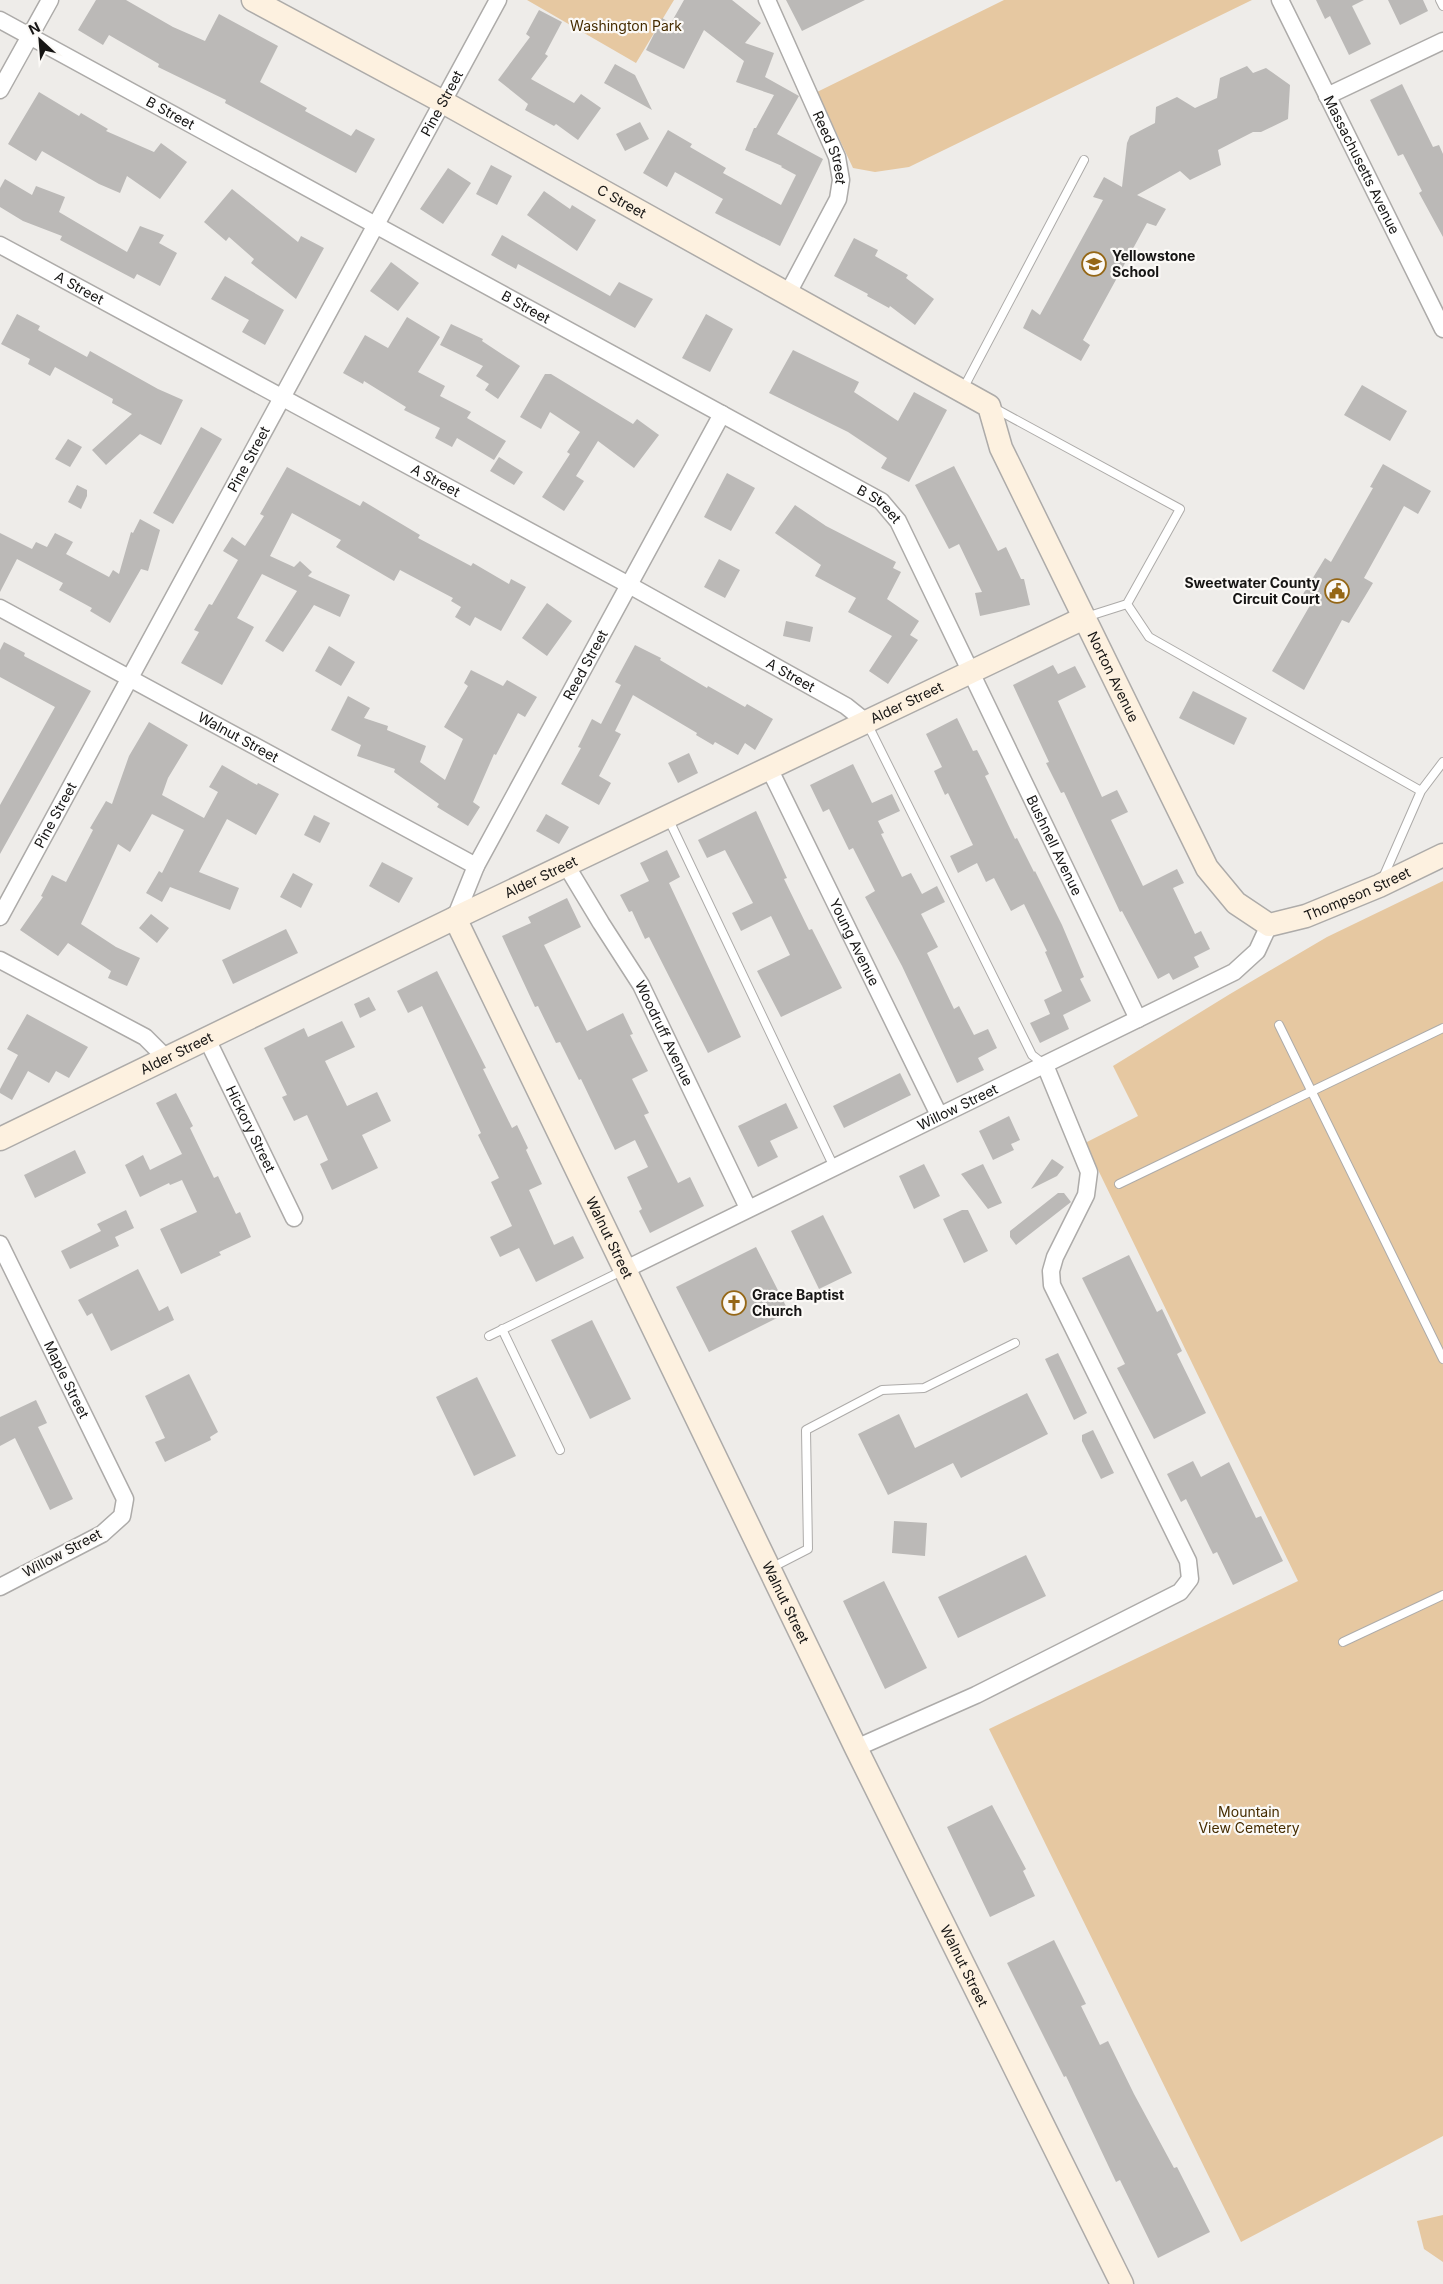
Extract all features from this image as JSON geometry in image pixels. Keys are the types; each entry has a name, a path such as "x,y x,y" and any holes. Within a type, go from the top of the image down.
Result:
{"street":[{"path":"0,90 50,0"},
{"name":"C Street","path":"253,0 443,102 989,406"},
{"name":"Pine Street","path":"0,917 498,0"},
{"name":"Reed Street","path":"767,0 837,157 841,180 838,199 787,294"},
{"name":"Massachusetts Avenue","path":"1280,0 1443,329"},
{"name":"B Street","path":"0,20 881,501 898,521 971,672"},
{"path":"1327,96 1443,41"},
{"name":"A Street","path":"0,245 281,399 629,585 846,706 866,722"},
{"name":"Norton Avenue","path":"989,406 1001,448 1207,868 1236,903 1269,925"},
{"name":"Reed Street","path":"456,918 476,866 722,414"},
{"name":"Walnut Street","path":"0,608 476,866"},
{"name":"Alder Street","path":"0,1139 566,865 1084,618"},
{"name":"Bushnell Avenue","path":"971,672 1138,1019"},
{"name":"Young Avenue","path":"769,768 939,1115"},
{"name":"Thompson Street","path":"1269,925 1306,916 1379,886 1443,855"},
{"name":"Woodruff Avenue","path":"566,865 642,985 748,1208"},
{"name":"Walnut Street","path":"456,918 771,1568 856,1748 1122,2284"},
{"name":"Willow Street","path":"626,1269 1234,972 1257,951 1269,925"},
{"path":"0,960 145,1038 167,1059"},
{"name":"Hickory Street","path":"207,1039 294,1218"},
{"path":"856,1748 994,1686 1180,1592 1190,1579 1188,1561 1052,1285 1051,1271 1055,1257 1086,1195 1089,1172 1045,1065"},
{"name":"Maple Street","path":"0,1244 125,1499 122,1516"},
{"name":"Willow Street","path":"0,1587 102,1534 122,1516"}],"lane":[{"path":"1440,0 1443,6"},
{"path":"962,390 1084,160"},
{"path":"989,406 1180,509 1127,604 1084,618"},
{"path":"1127,604 1149,637 1421,791"},
{"path":"866,722 1032,1055 1045,1065"},
{"path":"1379,886 1421,791 1443,762"},
{"path":"667,817 834,1167"},
{"path":"1279,1026 1443,1359"},
{"path":"1119,1184 1443,1028"},
{"path":"489,1336 626,1269"},
{"path":"502,1329 560,1450"},
{"path":"771,1568 808,1549 806,1430 882,1390 924,1388 1016,1343"},
{"path":"1343,1642 1443,1595"}],"green space":[{"name":"Washington Park","path":"527,0 674,0 636,63"},
{"path":"1004,0 1252,0 909,167 875,172 853,168 817,92"},
{"name":"Mountain View Cemetery","path":"1443,881 1443,2136 1241,2242 989,1729 1298,1581 1085,1143 1138,1116 1113,1066 1327,937"},
{"path":"1443,2215 1443,2262 1424,2249 1417,2221"}],"building":[{"path":"96,0 126,0 173,27 205,41 219,14 278,46 260,82 307,108 305,111 351,136 356,129 375,139 356,173 225,103 226,100 158,67 159,64 109,35 103,45 78,30"},
{"path":"684,0 732,0 761,23 745,43 774,53 765,77 799,96 777,134 823,159 780,246 715,213 723,199 675,172 667,187 643,173 668,130 692,144 690,147 726,168 723,173 781,205 796,175 782,166 745,150 754,128 756,128 774,95 736,82 744,61 704,30 684,69 646,50 662,18 671,23"},
{"path":"786,0 865,0 802,31"},
{"path":"1316,0 1364,0 1352,6 1371,44 1349,55 1330,16 1325,19"},
{"path":"1388,0 1423,0 1428,11 1400,25"},
{"path":"539,10 562,22 545,54 548,56 531,79 574,103 581,94 601,108 578,140 556,124 554,126 525,110 528,104 498,80 530,37 526,34"},
{"path":"615,64 635,75 652,110 604,83"},
{"path":"1247,66 1253,73 1266,68 1290,85 1288,119 1261,132 1253,132 1218,150 1221,165 1190,180 1180,171 1137,195 1166,209 1156,226 1147,223 1083,340 1090,345 1081,361 1023,328 1032,309 1040,315 1103,200 1093,197 1104,177 1122,187 1127,143 1130,136 1155,123 1156,107 1177,97 1195,108 1217,98 1220,78"},
{"path":"1402,84 1433,147 1439,145 1443,154 1443,237 1419,193 1422,191 1403,154 1398,156 1370,100"},
{"path":"39,92 79,116 81,113 108,129 106,131 154,152 161,143 187,162 160,199 127,176 120,193 99,184 42,151 36,161 8,144"},
{"path":"640,122 649,139 625,151 616,134"},
{"path":"491,165 512,176 497,205 476,194"},
{"path":"448,168 471,183 443,224 420,209"},
{"path":"5,179 32,195 36,186 65,197 59,212 127,252 140,226 164,235 159,243 177,253 160,286 137,274 134,279 60,240 62,236 23,221 0,207 0,188"},
{"path":"232,189 298,242 301,236 324,248 296,299 251,263 254,259 229,237 226,241 204,222"},
{"path":"544,191 570,209 572,205 596,220 577,251 527,215"},
{"path":"502,235 610,296 619,282 653,299 635,328 518,264 516,269 491,255"},
{"path":"854,238 878,250 875,256 908,275 906,278 934,299 915,325 890,306 889,308 867,296 868,294 834,276"},
{"path":"391,262 419,283 398,311 370,291"},
{"path":"225,276 284,310 265,345 242,332 249,320 211,299"},
{"path":"17,314 40,326 38,330 87,357 90,351 158,389 183,400 161,445 140,434 106,465 92,450 132,414 112,403 113,399 55,367 50,376 28,364 30,359 1,344"},
{"path":"706,314 733,329 710,372 682,358"},
{"path":"407,317 440,337 418,372 445,386 440,396 471,412 467,418 506,441 494,460 457,438 452,447 435,438 440,428 404,410 406,407 364,381 363,384 343,373 365,335 388,348"},
{"path":"451,324 483,339 482,341 520,366 498,399 485,390 489,384 476,376 483,366 440,345"},
{"path":"793,350 859,382 854,392 898,421 914,392 947,410 909,482 881,468 887,458 848,432 769,393"},
{"path":"545,374 551,374 633,424 637,419 659,435 634,468 598,441 576,476 584,481 564,511 542,497 570,454 567,452 580,432 550,412 541,429 520,417"},
{"path":"1362,385 1407,411 1390,441 1344,415"},
{"path":"201,427 222,439 173,524 153,513"},
{"path":"68,439 82,447 70,467 55,459"},
{"path":"499,457 523,472 514,485 490,471"},
{"name":"Sweetwater County Circuit Court","path":"1383,464 1431,491 1418,514 1404,506 1364,578 1373,583 1349,623 1342,620 1304,690 1272,671 1312,602 1300,599 1325,558 1331,562 1373,488 1370,487"},
{"path":"954,466 998,551 1006,547 1021,579 1024,579 1030,605 980,616 975,593 982,592 959,544 949,549 915,485"},
{"path":"287,467 360,506 363,501 420,535 418,538 471,566 473,563 509,584 511,579 526,587 501,631 475,617 470,626 455,617 461,607 451,601 453,598 400,570 394,581 336,547 341,540 292,513 270,556 294,567 300,561 312,572 308,576 350,595 340,617 314,605 283,652 265,641 297,591 262,574 237,618 254,627 222,685 181,663 199,632 194,630 209,604 212,605 238,560 223,551 232,537 245,546 264,516 260,514"},
{"path":"727,473 755,488 731,531 704,517"},
{"path":"77,485 87,490 87,496 81,509 68,502"},
{"path":"795,505 826,526 896,562 893,568 901,572 887,599 919,621 910,635 918,640 888,684 869,671 892,636 848,612 856,598 815,576 821,565 775,533"},
{"path":"140,519 160,530 148,571 141,569 110,623 90,611 92,608 59,590 63,583 17,559 0,592 0,533 32,549 36,542 47,547 55,533 73,542 66,554 109,577 113,570 119,574 131,532 133,533"},
{"path":"719,559 740,570 725,598 704,587"},
{"path":"547,603 572,621 547,656 522,638"},
{"path":"786,621 813,627 810,642 783,636"},
{"path":"4,642 25,653 24,656 91,691 0,854 0,805 55,707 0,677 0,650"},
{"path":"635,645 661,658 660,660 707,688 708,686 745,707 747,704 773,719 755,750 745,743 738,755 715,742 713,745 696,735 697,733 633,695 615,731 621,734 599,776 611,783 599,805 561,784 581,748 578,747 592,719 601,724 621,685 615,682"},
{"path":"329,646 355,662 341,686 315,671"},
{"path":"1053,665 1058,674 1075,666 1086,687 1058,701 1102,797 1117,790 1128,812 1111,820 1143,886 1177,869 1184,883 1173,888 1195,934 1201,931 1210,949 1194,957 1199,967 1173,980 1169,973 1158,979 1122,911 1120,912 1064,792 1061,793 1046,763 1049,762 1013,685"},
{"path":"471,670 503,686 507,680 537,697 525,717 518,713 496,755 494,754 473,802 480,807 468,826 437,807 439,804 394,772 395,769 357,756 361,745 331,730 348,696 370,708 364,718 388,726 387,730 426,746 420,762 445,780 463,739 444,727 468,686 464,683"},
{"path":"1193,691 1247,718 1234,745 1179,718"},
{"path":"957,718 973,751 977,750 989,774 985,776 1015,839 1017,838 1062,925 1084,977 1080,979 1091,1001 1063,1015 1069,1029 1040,1043 1030,1023 1050,1014 1044,1000 1062,991 1045,952 1047,951 1024,904 1011,911 994,878 986,882 977,863 958,873 950,856 973,845 948,793 945,795 934,771 942,767 926,734"},
{"path":"149,722 188,745 168,778 162,795 204,818 218,792 209,787 222,765 257,785 258,783 279,794 256,835 227,819 199,872 239,888 230,910 170,887 162,902 146,893 159,871 162,873 184,830 152,814 130,852 118,844 81,924 116,947 140,958 127,986 108,978 111,971 68,943 58,956 20,930 43,897 41,896 52,875 66,882 93,830 90,828 106,801 112,804 129,756"},
{"path":"689,753 698,773 678,783 668,763"},
{"path":"853,764 872,803 892,794 900,811 878,821 884,833 881,834 902,877 911,873 922,894 937,886 945,902 921,914 938,947 927,953 954,1009 959,1006 974,1035 988,1029 997,1048 978,1058 984,1070 957,1083 902,966 865,897 875,891 853,848 849,850 829,809 823,812 810,785"},
{"path":"756,811 787,878 784,879 809,930 812,929 842,988 781,1017 757,971 790,955 771,916 741,931 732,913 753,903 725,850 707,858 698,840"},
{"path":"546,814 569,827 559,844 536,831"},
{"path":"314,815 330,823 320,843 304,835"},
{"path":"667,850 680,877 669,883 741,1037 708,1053 649,937 645,939 632,911 629,912 620,895 649,881 640,863"},
{"path":"382,862 413,878 399,903 369,886"},
{"path":"293,873 313,884 301,908 280,897"},
{"path":"567,898 581,927 544,945 587,1031 623,1013 633,1034 630,1035 648,1071 632,1079 649,1113 644,1115 678,1183 690,1177 704,1206 650,1233 639,1211 642,1209 627,1177 648,1167 635,1140 615,1150 581,1079 579,1080 560,1042 556,1043 538,1006 535,1007 502,936 531,923 528,917"},
{"path":"151,914 169,928 157,943 139,928"},
{"path":"286,929 298,953 233,984 222,960"},
{"path":"437,971 486,1068 483,1069 512,1128 517,1125 528,1148 526,1150 542,1184 529,1190 554,1245 573,1236 584,1258 536,1282 519,1248 500,1257 490,1237 512,1226 491,1182 499,1178 478,1135 481,1133 422,1006 408,1013 397,991"},
{"path":"369,997 376,1010 360,1018 354,1004"},
{"path":"27,1014 88,1047 69,1078 56,1071 49,1083 28,1071 12,1100 0,1093 0,1089 18,1055 7,1049"},
{"path":"342,1021 355,1047 325,1061 347,1106 377,1092 391,1121 362,1135 378,1168 332,1190 320,1164 328,1160 307,1115 294,1121 282,1097 287,1095 264,1048 304,1028 308,1037"},
{"path":"900,1073 911,1095 844,1128 833,1106"},
{"path":"176,1093 193,1126 190,1128 214,1178 218,1176 236,1214 240,1212 251,1237 219,1252 221,1255 181,1274 160,1229 197,1212 182,1180 170,1185 169,1183 140,1197 125,1165 143,1155 150,1170 182,1154 156,1103"},
{"path":"786,1103 798,1128 770,1141 778,1157 758,1167 738,1126"},
{"path":"1009,1116 1020,1140 1011,1144 1014,1150 993,1160 979,1131"},
{"path":"75,1150 86,1173 35,1198 24,1175"},
{"path":"1052,1159 1064,1167 1057,1176 1031,1189"},
{"path":"924,1164 940,1196 914,1209 899,1176"},
{"path":"983,1164 1002,1203 988,1209 961,1174"},
{"path":"1058,1193 1064,1193 1071,1202 1016,1245 1010,1237 1010,1231"},
{"path":"126,1210 134,1228 115,1237 119,1246 70,1269 61,1251 101,1231 97,1224"},
{"path":"962,1210 968,1210 988,1251 964,1263 943,1219"},
{"path":"823,1215 852,1273 819,1289 791,1231"},
{"name":"Grace Baptist Church","path":"756,1247 789,1312 709,1352 676,1287"},
{"path":"1129,1255 1157,1312 1162,1309 1182,1351 1177,1354 1206,1413 1154,1439 1117,1368 1125,1364 1082,1278"},
{"path":"138,1269 159,1311 168,1306 174,1320 111,1351 92,1313 87,1316 78,1300"},
{"path":"592,1320 631,1399 590,1419 551,1340"},
{"path":"1058,1353 1087,1413 1074,1420 1045,1359"},
{"path":"189,1374 218,1432 210,1437 211,1440 165,1462 155,1442 165,1438 145,1396"},
{"path":"477,1377 516,1456 474,1476 436,1397"},
{"path":"1027,1393 1048,1434 961,1478 953,1463 888,1495 858,1434 899,1414 915,1448"},
{"path":"36,1400 47,1423 38,1427 73,1499 50,1510 15,1438 0,1446 0,1417"},
{"path":"1093,1430 1114,1473 1101,1479 1082,1441 1082,1435"},
{"path":"1193,1461 1201,1477 1229,1462 1256,1518 1261,1516 1283,1561 1233,1585 1217,1552 1213,1554 1186,1499 1181,1502 1167,1474"},
{"path":"894,1521 927,1523 925,1556 892,1553"},
{"path":"1026,1555 1046,1596 958,1638 938,1597"},
{"path":"884,1581 927,1668 885,1689 843,1601"},
{"path":"992,1805 1026,1869 1023,1871 1035,1896 990,1917 947,1827"},
{"path":"1054,1940 1086,2004 1081,2006 1100,2045 1108,2041 1134,2094 1174,2168 1177,2167 1210,2232 1158,2258 1120,2180 1116,2182 1066,2076 1064,2077 1007,1963"}],"place":[{"name":"Yellowstone School","path":"1094,264"},
{"name":"Sweetwater County Circuit Court","path":"1337,591"},
{"name":"Grace Baptist Church","path":"734,1303"}]}
